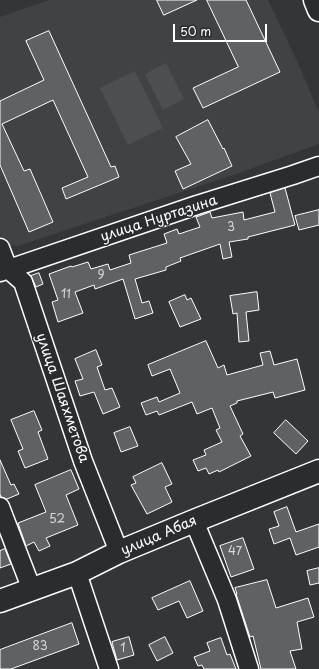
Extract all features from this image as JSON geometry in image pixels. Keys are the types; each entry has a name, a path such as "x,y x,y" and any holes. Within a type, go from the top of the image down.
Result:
{"main road":[{"name":"улица Абая","path":"0,601 76,573 119,552 319,471"}],"street":[{"name":"улица Нуртазина","path":"4,271 197,205 319,166"},
{"name":"улица Шаяхметова","path":"0,248 4,271 23,282 83,461 119,552"},
{"path":"0,507 32,590"},
{"path":"194,521 227,600 249,669"},
{"path":"76,573 109,669"}],"shaded area":[{"path":"49,0 268,0 299,65 319,113 319,144 236,174 18,246 5,245 0,234 0,17"},
{"path":"166,63 184,99 163,110 145,74"},
{"path":"135,71 163,128 128,145 100,88"}],"building":[{"path":"157,0 197,0 164,15"},
{"path":"207,0 246,0 280,72 203,108 193,88 238,67"},
{"path":"49,31 111,167 115,166 119,177 66,199 62,188 88,177 53,100 2,124 24,171 30,169 53,222 29,232 0,165 0,101 44,80 26,41"},
{"path":"208,120 223,149 224,148 232,166 183,189 175,171 191,164 176,137"},
{"path":"285,188 295,225 248,237 248,239 229,242 232,257 223,259 220,244 180,258 181,261 166,267 166,270 135,279 142,303 149,301 153,313 135,319 123,279 95,289 94,285 75,292 83,313 58,322 52,302 58,300 49,274 88,262 91,269 108,264 110,270 131,263 129,255 167,243 164,234 177,229 179,234 200,227 196,217 210,212 212,218 243,212 244,220 275,212 270,193"},
{"path":"319,210 319,225 299,230 295,216"},
{"path":"39,273 43,284 36,287 31,276"},
{"path":"257,292 259,310 246,312 249,341 239,342 237,313 233,314 230,296"},
{"path":"185,295 187,300 191,298 201,319 180,327 169,302"},
{"path":"206,341 218,368 224,365 227,375 263,365 260,353 270,351 274,365 297,359 305,390 275,398 273,392 237,401 237,403 230,406 243,434 240,436 251,456 219,472 218,470 209,474 206,468 198,471 193,460 206,455 204,450 222,442 216,430 220,428 212,408 197,414 192,402 159,415 157,411 146,415 141,403 157,397 159,402 180,393 170,369 152,376 148,365"},
{"path":"96,350 102,365 97,367 105,390 112,388 120,407 103,414 94,392 80,396 75,381 83,379 75,359"},
{"path":"34,411 42,430 38,432 48,459 25,468 18,451 23,449 11,420"},
{"path":"286,420 308,441 296,454 274,433"},
{"path":"130,427 138,446 121,452 114,433"},
{"path":"0,460 11,485 14,484 19,494 7,499 1,497 0,494"},
{"path":"162,463 172,484 165,487 172,502 147,514 131,485 136,483 133,477"},
{"path":"71,470 79,489 66,495 78,525 46,538 50,546 39,551 34,542 26,546 18,523 46,512 35,485"},
{"path":"287,507 296,532 319,524 319,547 296,555 290,538 274,544 269,529 279,526 274,512"},
{"path":"243,538 254,569 231,577 220,546"},
{"path":"5,549 11,564 0,568 0,551"},
{"path":"319,568 319,583 310,585 307,571"},
{"path":"267,580 276,608 308,598 314,617 297,622 302,649 290,651 296,669 261,669 253,636 250,637 235,588"},
{"path":"190,581 203,611 187,618 179,601 158,610 152,598"},
{"path":"72,623 79,644 11,669 0,669 0,650"},
{"path":"129,637 134,655 117,660 112,642"},
{"path":"165,637 173,653 157,661 149,645"},
{"path":"221,638 227,655 230,654 236,669 204,669 202,665 198,666 194,657 210,651 207,643"}]}
